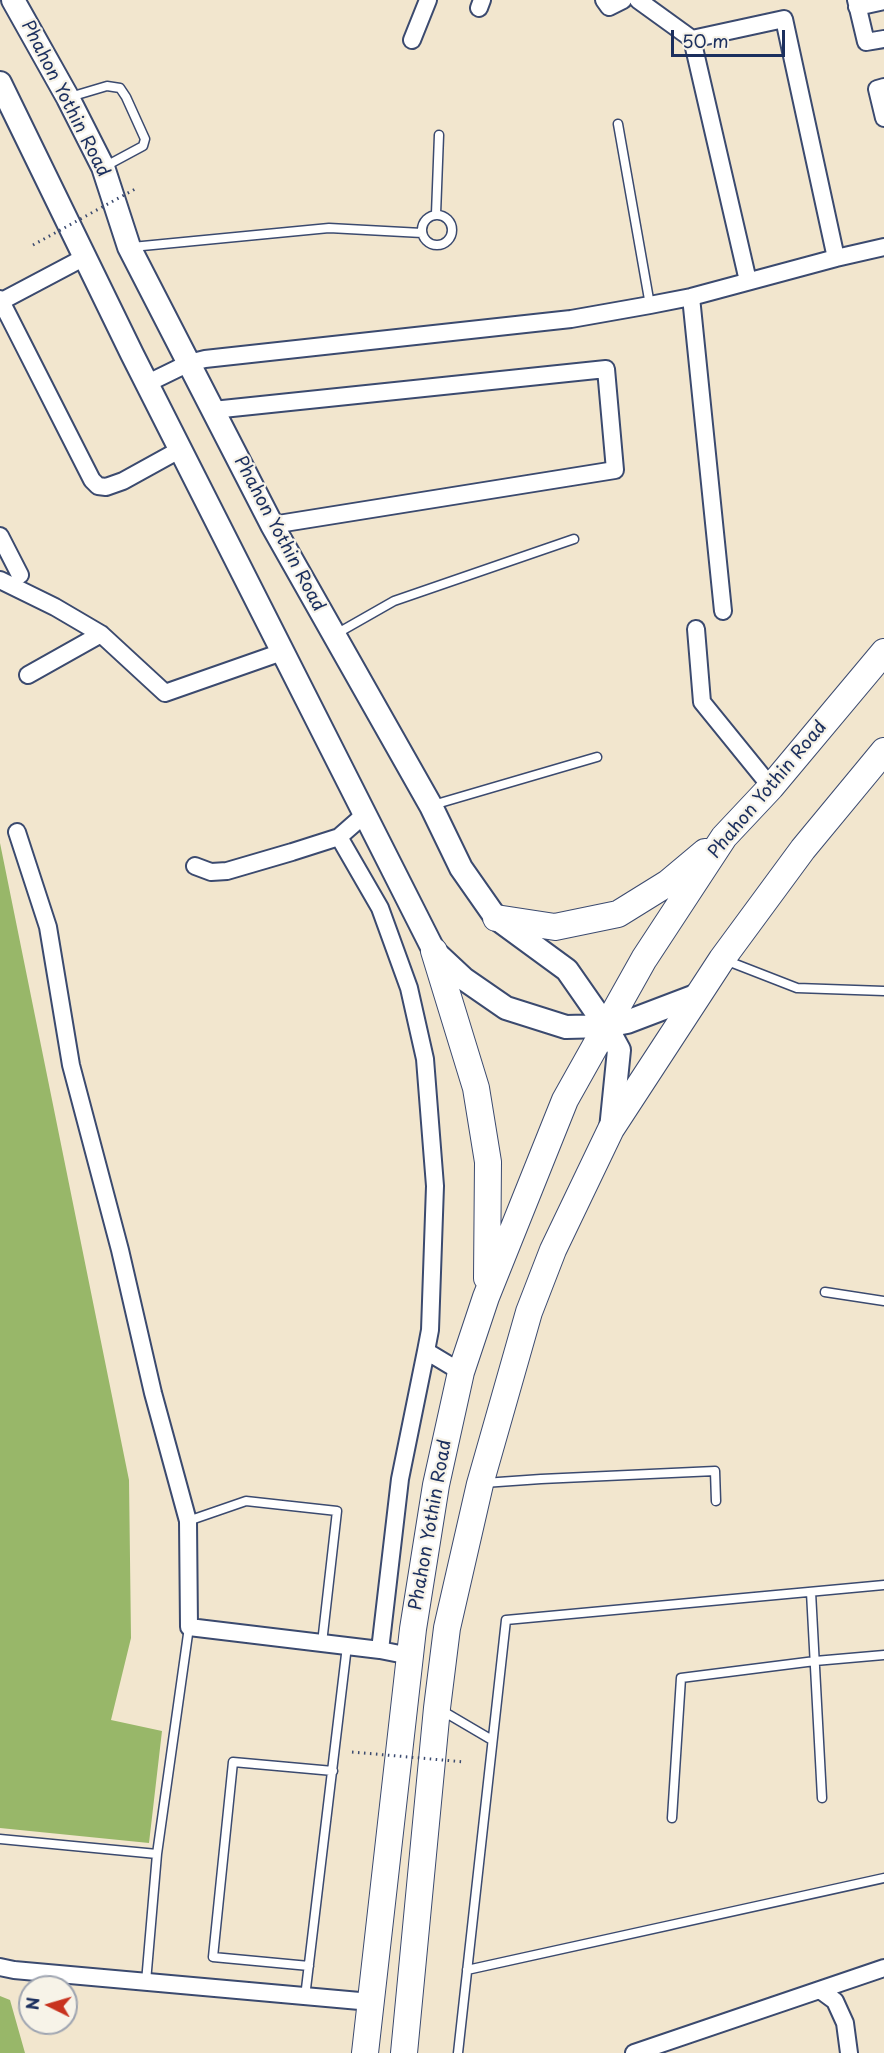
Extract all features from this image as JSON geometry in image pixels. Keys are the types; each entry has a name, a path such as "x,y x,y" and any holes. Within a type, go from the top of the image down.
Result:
{"main road":[{"name":"Phahon Yothin Road","path":"13,0 68,98 103,167 129,247 272,525 431,806 461,868 496,918 567,970 606,1026 619,1050 611,1129"},
{"path":"0,83 282,652 434,951 478,1098 488,1162 489,1230 486,1297"},
{"name":"Phahon Yothin Road","path":"365,2053 410,1656 436,1485 461,1372 486,1297 565,1100 644,959 724,837 771,787 884,652"},
{"name":"Phahon Yothin Road","path":"404,2053 437,1708 447,1628 480,1484 530,1312 553,1250 611,1129 722,959 802,849 884,751"},
{"path":"496,918 555,927 618,914 668,883 724,837"},
{"path":"434,951 464,979 506,1008 566,1027 606,1026 627,1022 698,995"}],"street":[{"path":"412,40 428,0"},
{"path":"604,0 609,7 623,0"},
{"path":"638,0 693,39 748,281"},
{"path":"884,1 857,3 866,42 884,39"},
{"path":"693,39 784,19 836,258"},
{"path":"884,87 878,89 884,118"},
{"path":"148,383 189,363 246,354 571,319 650,305 691,297 884,247"},
{"path":"85,257 0,301 92,480 98,486 106,487 123,481 181,449"},
{"path":"691,297 723,611"},
{"path":"213,410 606,369 615,470 272,525"},
{"path":"0,536 20,574"},
{"path":"0,580 55,607 101,634 165,693 282,652"},
{"path":"696,628 702,702 771,787"},
{"path":"28,675 101,634"},
{"path":"195,866 211,872 227,872 339,837 364,815"},
{"path":"17,832 48,927 71,1065 120,1250 153,1393 188,1521 189,1627 380,1650 410,1656"},
{"path":"339,837 380,908 409,988 425,1059 435,1186 430,1330 400,1479 380,1650"},
{"path":"426,1351 461,1372"},
{"path":"0,1967 14,1971 371,2002"},
{"path":"634,2053 884,1968"},
{"path":"820,1990 835,2001 844,2023 849,2053"}],"lane":[{"path":"68,98 107,86 120,88 126,97 145,139 143,146 103,167"},
{"path":"618,124 650,305"},
{"path":"436,214 439,135"},
{"path":"436,214 444,215 449,220 451,230 449,241 441,246 428,243 422,233 425,220 436,214"},
{"path":"129,247 329,228 422,233"},
{"path":"334,635 394,601 574,539"},
{"path":"431,806 597,757"},
{"path":"722,959 797,988 884,991"},
{"path":"825,1292 884,1301"},
{"path":"480,1484 715,1470 716,1501"},
{"path":"188,1521 246,1501 337,1511 322,1643"},
{"path":"458,2053 506,1620 884,1585"},
{"path":"811,1592 822,1798"},
{"path":"146,1982 158,1854 189,1627"},
{"path":"305,1997 347,1646"},
{"path":"672,1818 681,1678 815,1661 884,1655"},
{"path":"437,1708 492,1740"},
{"path":"309,1966 213,1957 233,1762 333,1771"},
{"path":"0,1839 158,1854"},
{"path":"467,1970 884,1878"}],"path":[{"path":"33,245 137,188"},
{"path":"352,1752 465,1762"}],"green space":[{"path":"0,843 129,1480 131,1638 111,1720 162,1731 149,1843 0,1828"},
{"path":"0,1996 10,2000 18,2035 25,2053 0,2053"}]}
